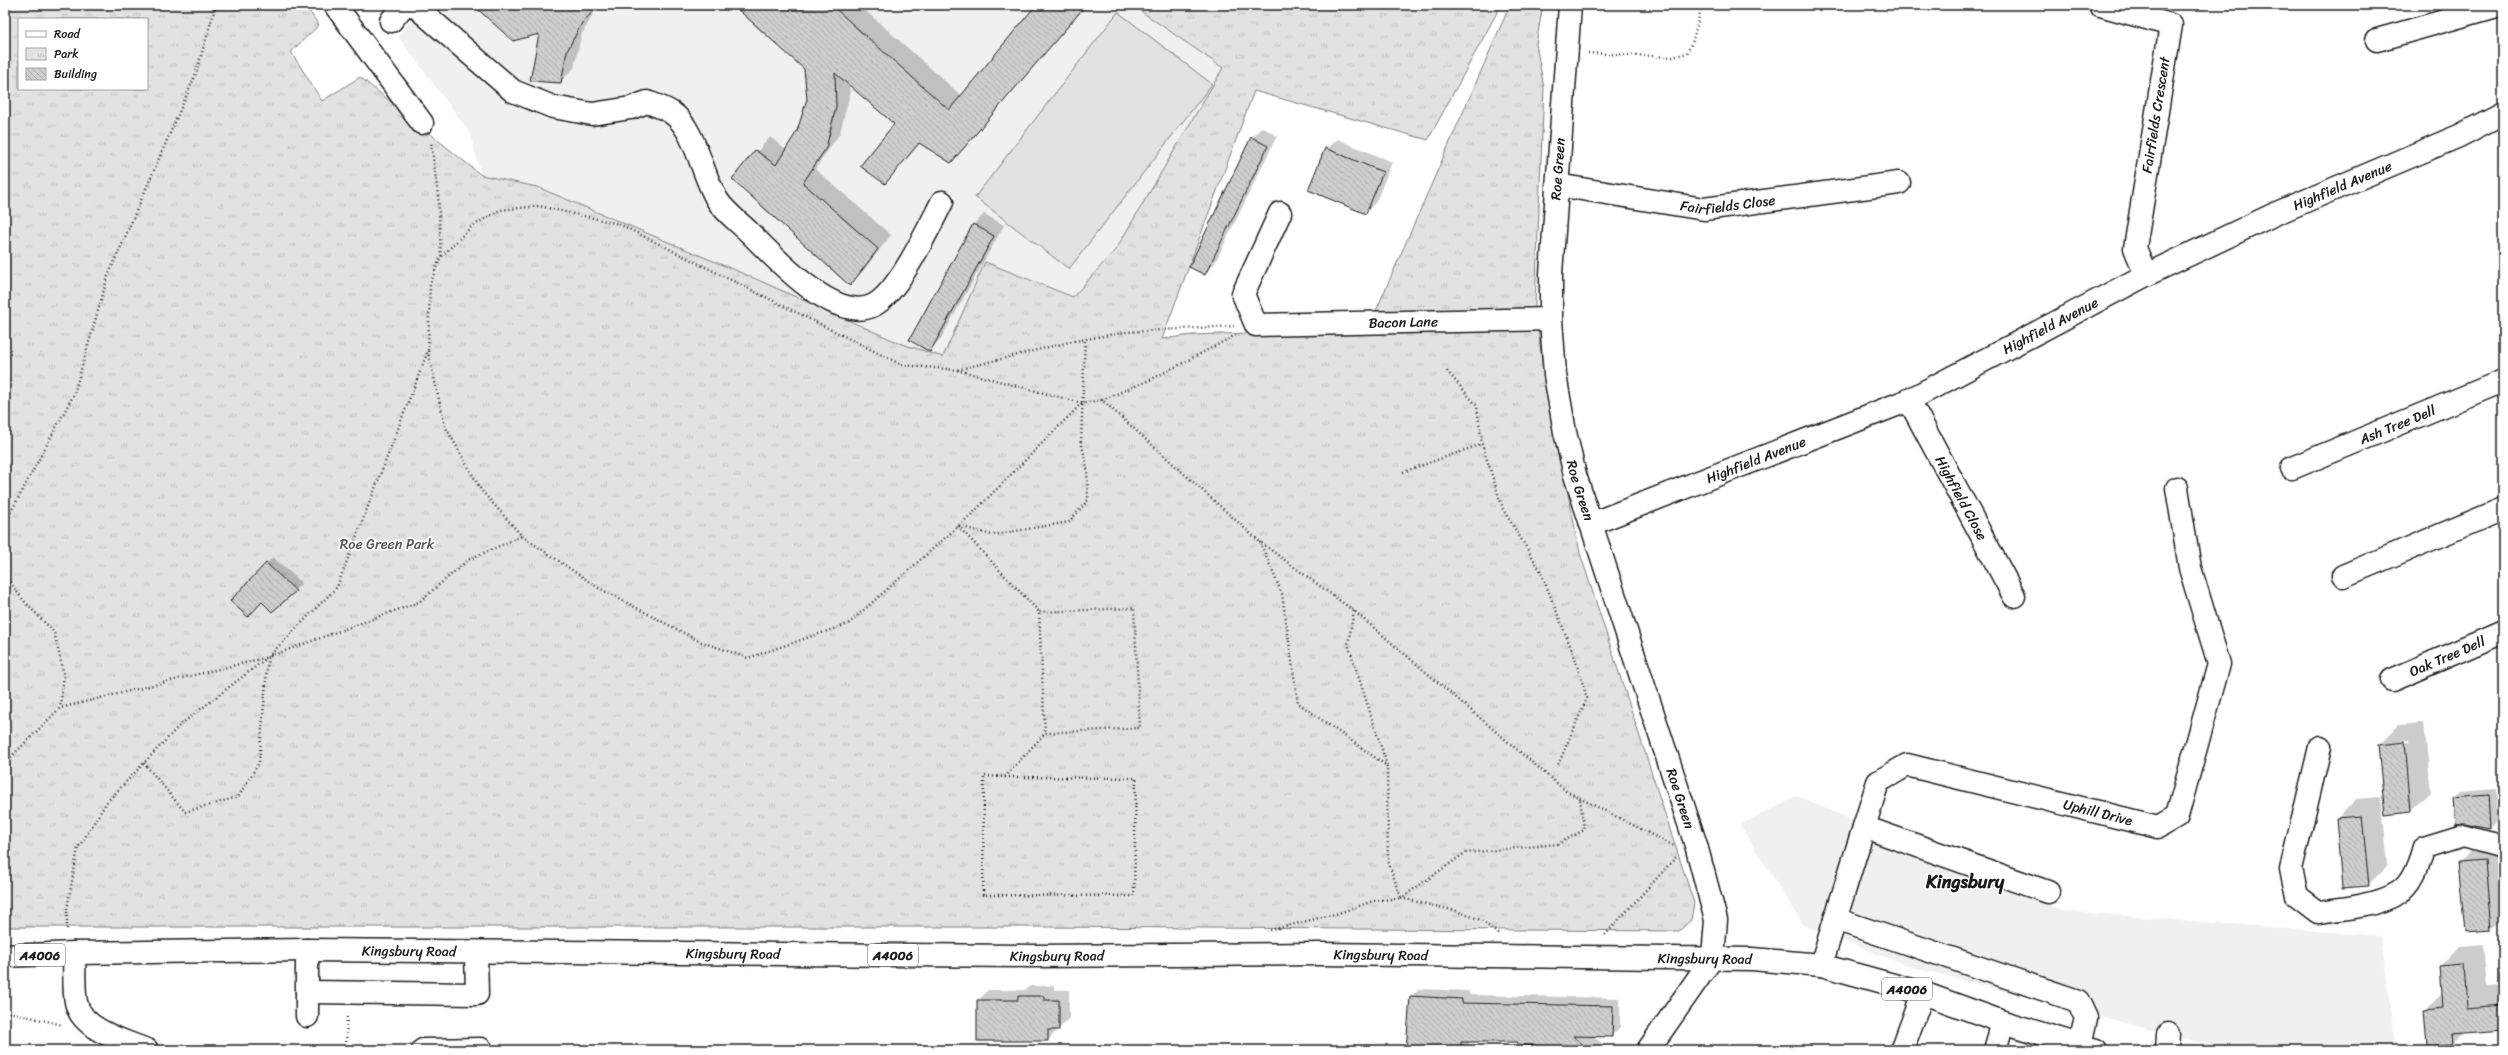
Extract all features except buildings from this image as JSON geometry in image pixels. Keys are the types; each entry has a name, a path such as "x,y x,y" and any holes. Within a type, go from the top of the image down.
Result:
{"street":[{"path":"335,5 422,123"},
{"path":"414,5 514,91 554,107 592,114 631,108 648,102 673,113 684,125 718,202 788,270 832,302 861,309 875,305 888,294 926,232 942,202"},
{"name":"Roe Green","path":"1570,5 1551,274 1551,319 1555,375 1565,432 1591,524 1705,875 1716,920 1713,957"},
{"name":"Fairfields Crescent","path":"2100,5 2171,25 2135,248 2146,275"},
{"path":"2377,40 2499,11"},
{"name":"Highfield Avenue","path":"1591,524 1909,400 2146,275 2277,213 2459,136 2503,113"},
{"name":"Fairfields Close","path":"1557,185 1704,209 1899,183"},
{"path":"1256,324 1243,294 1280,213"},
{"name":"Bacon Lane","path":"1256,324 1551,319"},
{"name":"Ash Tree Dell","path":"2292,468 2503,381"},
{"name":"Highfield Close","path":"1909,400 2014,596"},
{"name":"Uphill Drive","path":"1821,965 1878,782 1907,764 2158,827 2178,816 2219,664 2190,568 2177,488"},
{"path":"2342,576 2503,509"},
{"name":"Oak Tree Dell","path":"2392,680 2503,632"},
{"path":"2320,748 2290,869 2297,896 2318,912 2357,907 2399,892 2416,872 2424,848 2463,836 2503,847"},
{"path":"1864,827 2048,892"},
{"path":"1835,919 2078,1002 2086,1018 2088,1048"},
{"path":"307,950 307,1016"},
{"name":"Kingsbury Road","path":"5,956 74,952 307,950 476,953 1713,957 1821,965 1923,993 2003,1022 2088,1048"},
{"path":"74,952 76,1003 88,1022 107,1034 147,1050"},
{"path":"307,992 477,994 476,953"},
{"path":"1648,1050 1713,957"},
{"path":"1902,1050 1923,993"},
{"path":"1995,1050 2003,1022"},
{"path":"423,1050 481,1049"}],"path":[{"path":"5,523 74,394 108,276 195,76 216,5"},
{"path":"1566,52 1673,57 1687,53 1693,40 1702,5"},
{"path":"422,123 431,141 438,194 441,256 430,284 428,351 445,426 481,490 522,536 597,587 699,641 748,658 848,624 958,526 1082,403"},
{"path":"957,370 1082,403 1102,400 1152,379 1256,324"},
{"path":"958,526 992,536 1069,522 1088,500 1087,466 1081,442 1085,339"},
{"path":"67,929 67,909 78,848 107,802 180,725 268,657 337,587 428,351"},
{"path":"1447,371 1477,406 1482,444 1503,509 1540,570 1575,658 1587,698 1558,765"},
{"path":"1102,400 1260,542 1354,610 1566,791 1677,847"},
{"path":"1403,472 1482,444"},
{"path":"958,526 1039,612 1045,733"},
{"path":"5,762 60,708 268,657 419,602 468,560 522,536"},
{"path":"1260,542 1282,594 1298,702 1387,766"},
{"path":"5,576 24,601 54,632 64,674 60,708"},
{"path":"1005,777 1045,733 1140,728 1134,608 1039,612"},
{"path":"1354,610 1348,644 1387,766 1388,861 1401,898"},
{"path":"144,763 185,812 238,797 259,763 268,657"},
{"path":"984,776 1005,777 1136,778 1134,896 983,895 984,776"},
{"path":"1401,898 1465,853 1558,844 1584,830 1580,798"},
{"path":"1605,935 1678,855"},
{"path":"1266,932 1339,913 1373,901 1401,898 1456,911 1481,920 1498,934"},
{"path":"346,1050 347,993"},
{"path":"5,1011 73,1028 88,1022"}],"shaded area":[{"path":"425,5 1132,5 1223,68 1116,249 1073,298 985,262 943,358 899,343 537,187 481,175 470,133 398,36"},
{"path":"1797,796 2062,911 2381,936 2396,1050 2228,1050 1912,967 1804,926 1740,825"}],"green space":[{"name":"Roe Green Park","path":"5,5 305,5 319,25 291,52 322,101 360,77 481,175 537,187 749,276 899,343 943,357 985,262 1073,297 1116,249 1223,68 1132,5 1501,5 1428,140 1254,91 1162,339 1192,335 1368,329 1510,5 1543,5 1536,44 1544,88 1535,306 1544,375 1580,553 1694,903 1691,920 1679,931 1041,927 5,927"},
{"path":"1118,12 1212,84 1069,269 975,197"}],"district":[{"name":"Kingsbury","path":"1965,882"}]}
